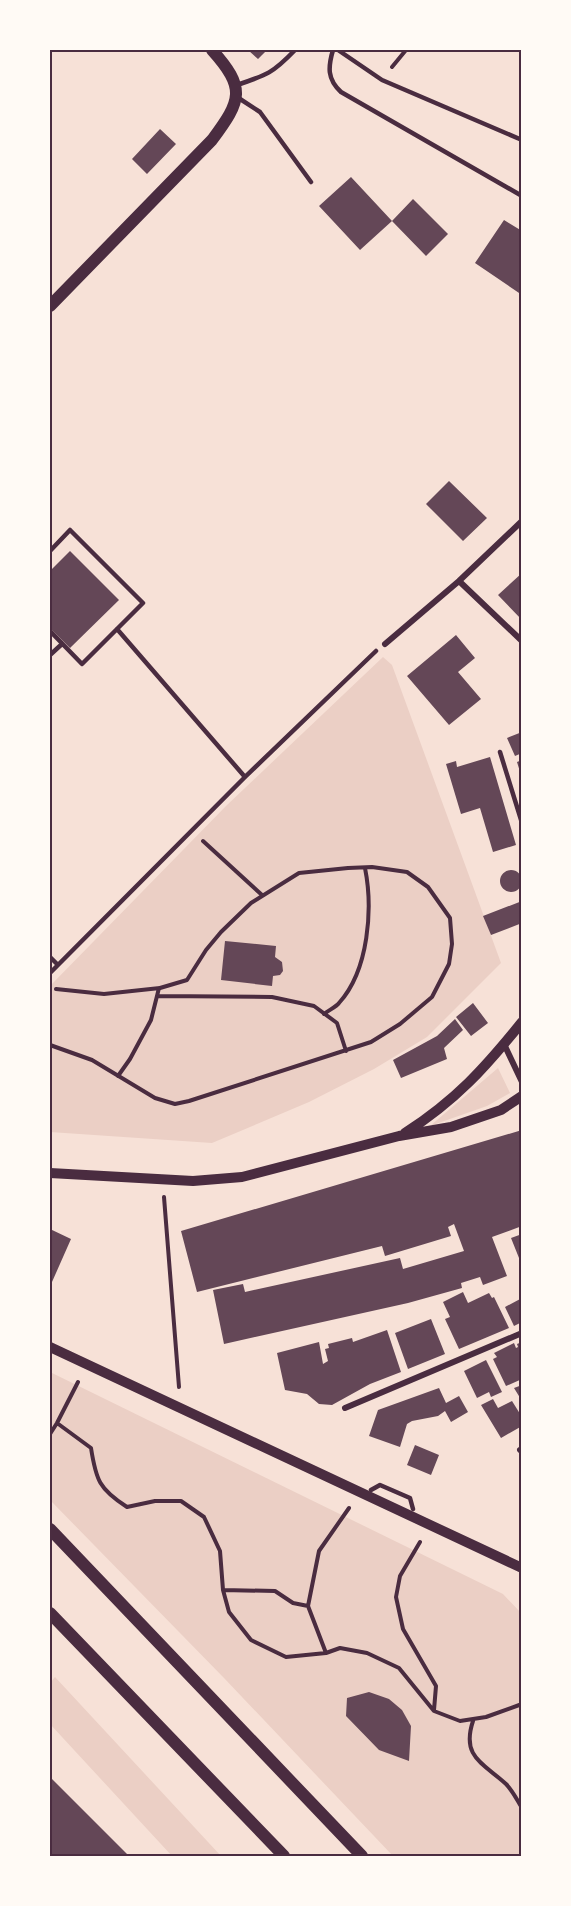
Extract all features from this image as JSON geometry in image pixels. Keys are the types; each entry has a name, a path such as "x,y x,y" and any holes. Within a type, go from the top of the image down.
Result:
{"main road":[{"path":"50,306 212,140 234,108 236,92 231,74 212,50"},
{"path":"50,1529 362,1857"},
{"path":"50,1613 284,1857"}],"street":[{"path":"385,645 459,581 522,521"},
{"path":"459,581 522,641"},
{"path":"399,1136 438,1111 460,1093 522,1022"},
{"path":"504,1044 522,1082"},
{"path":"50,1173 162,1180 211,1180 242,1177 399,1136 467,1122 501,1110 522,1096"},
{"path":"345,1408 522,1333"},
{"path":"50,1347 364,1493 417,1521 522,1568"},
{"path":"413,1509 417,1521"}],"lane":[{"path":"295,50 277,68 236,92 260,112 311,182"},
{"path":"333,50 329,76 333,85 341,92 522,196"},
{"path":"338,50 382,80 522,140"},
{"path":"50,550 70,530 143,603 82,664 50,632"},
{"path":"117,629 245,777"},
{"path":"50,655 62,644"},
{"path":"50,973 245,777 376,651"},
{"path":"500,752 522,823"},
{"path":"50,957 58,964"},
{"path":"364,1493 380,1485 410,1498 413,1509"}],"path":[{"path":"192,830 262,895"},
{"path":"324,1014 339,1003 350,986 361,960 368,935 368,884 365,868"},
{"path":"50,988 104,994 159,988 187,980 206,950 251,903 299,873 365,868 406,872 428,888 450,918 452,944 449,964 432,997 400,1024 371,1042 189,1101 175,1104 155,1098 92,1060 50,1045"},
{"path":"118,1076 151,1020 159,988"},
{"path":"157,996 272,997 314,1006 337,1023 346,1051"},
{"path":"162,1180 181,1408"},
{"path":"50,1434 76,1385"},
{"path":"57,1423 91,1448 96,1475 109,1495 128,1507 155,1501 181,1501 204,1517 220,1551 223,1590 230,1612 251,1640 286,1657 326,1653 340,1648 367,1653 399,1668 434,1711 460,1722 473,1721 522,1704"},
{"path":"326,1653 308,1606 319,1551 364,1493"},
{"path":"428,1526 415,1553 400,1576 396,1597 403,1629 436,1686 434,1711"},
{"path":"223,1590 275,1591 293,1603 308,1606"},
{"path":"473,1721 468,1735 471,1752 480,1763 507,1785 522,1808"}],"shaded area":[{"path":"383,657 392,665 501,963 427,1037 374,1069 309,1102 212,1143 50,1132 50,986 226,806"},
{"path":"498,1068 510,1093 487,1106 430,1126"},
{"path":"50,1372 503,1594 521,1613 521,1856 393,1856 224,1678 50,1500"},
{"path":"55,1677 221,1856 172,1856 50,1724 50,1683"}],"building":[{"path":"248,50 267,50 258,59"},
{"path":"160,129 176,144 147,174 132,159"},
{"path":"351,177 392,221 360,250 319,206"},
{"path":"413,199 448,234 426,256 392,221"},
{"path":"504,220 522,231 522,295 475,263"},
{"path":"449,481 487,518 463,541 426,504"},
{"path":"70,551 119,600 70,648 50,628 50,571"},
{"path":"522,573 522,620 498,595"},
{"path":"456,635 475,658 458,672 481,699 449,725 407,676"},
{"path":"522,732 522,753 515,756 507,738"},
{"path":"490,757 516,845 493,852 480,808 461,814 446,764 456,761 457,767"},
{"path":"522,760 522,775 521,775 517,762"},
{"path":"511,870 519,873 522,881 519,889 511,892 503,889 500,881 503,873"},
{"path":"522,901 522,923 491,935 483,916"},
{"path":"225,941 276,946 275,957 282,962 283,971 280,975 273,976 272,986 221,980"},
{"path":"473,1003 488,1023 471,1036 456,1017"},
{"path":"455,1019 463,1030 444,1048 447,1059 401,1078 393,1060 437,1036"},
{"path":"522,1130 522,1226 492,1237 507,1276 483,1285 480,1277 461,1283 462,1288 408,1303 224,1344 213,1290 243,1284 245,1292 400,1258 403,1269 464,1251 454,1224 448,1227 451,1236 385,1256 382,1246 197,1292 181,1231"},
{"path":"50,1229 71,1239 52,1282 50,1280"},
{"path":"522,1234 522,1263 521,1263 511,1238"},
{"path":"463,1292 468,1303 489,1293 492,1298 494,1297 509,1328 459,1349 445,1319 450,1317 443,1302"},
{"path":"522,1298 522,1322 514,1326 505,1307"},
{"path":"431,1319 445,1354 408,1369 395,1333"},
{"path":"387,1330 401,1372 370,1384 332,1405 319,1404 307,1394 285,1390 277,1353 319,1342 323,1364 328,1361 325,1349 329,1348 328,1344 352,1338 353,1342"},
{"path":"522,1342 522,1379 506,1386 493,1359 497,1357 494,1353 514,1343 516,1348 517,1344"},
{"path":"486,1360 502,1392 491,1397 489,1392 477,1398 464,1371"},
{"path":"522,1385 522,1401 514,1388"},
{"path":"439,1388 446,1403 459,1396 468,1412 451,1422 445,1411 438,1416 412,1421 407,1424 400,1447 369,1436 378,1410"},
{"path":"493,1399 498,1408 512,1401 522,1417 522,1426 501,1438 481,1405"},
{"path":"415,1445 439,1455 431,1475 407,1465"},
{"path":"369,1692 389,1699 402,1710 411,1726 409,1761 379,1750 346,1716 347,1698"},
{"path":"50,1777 129,1856 50,1856"}]}
